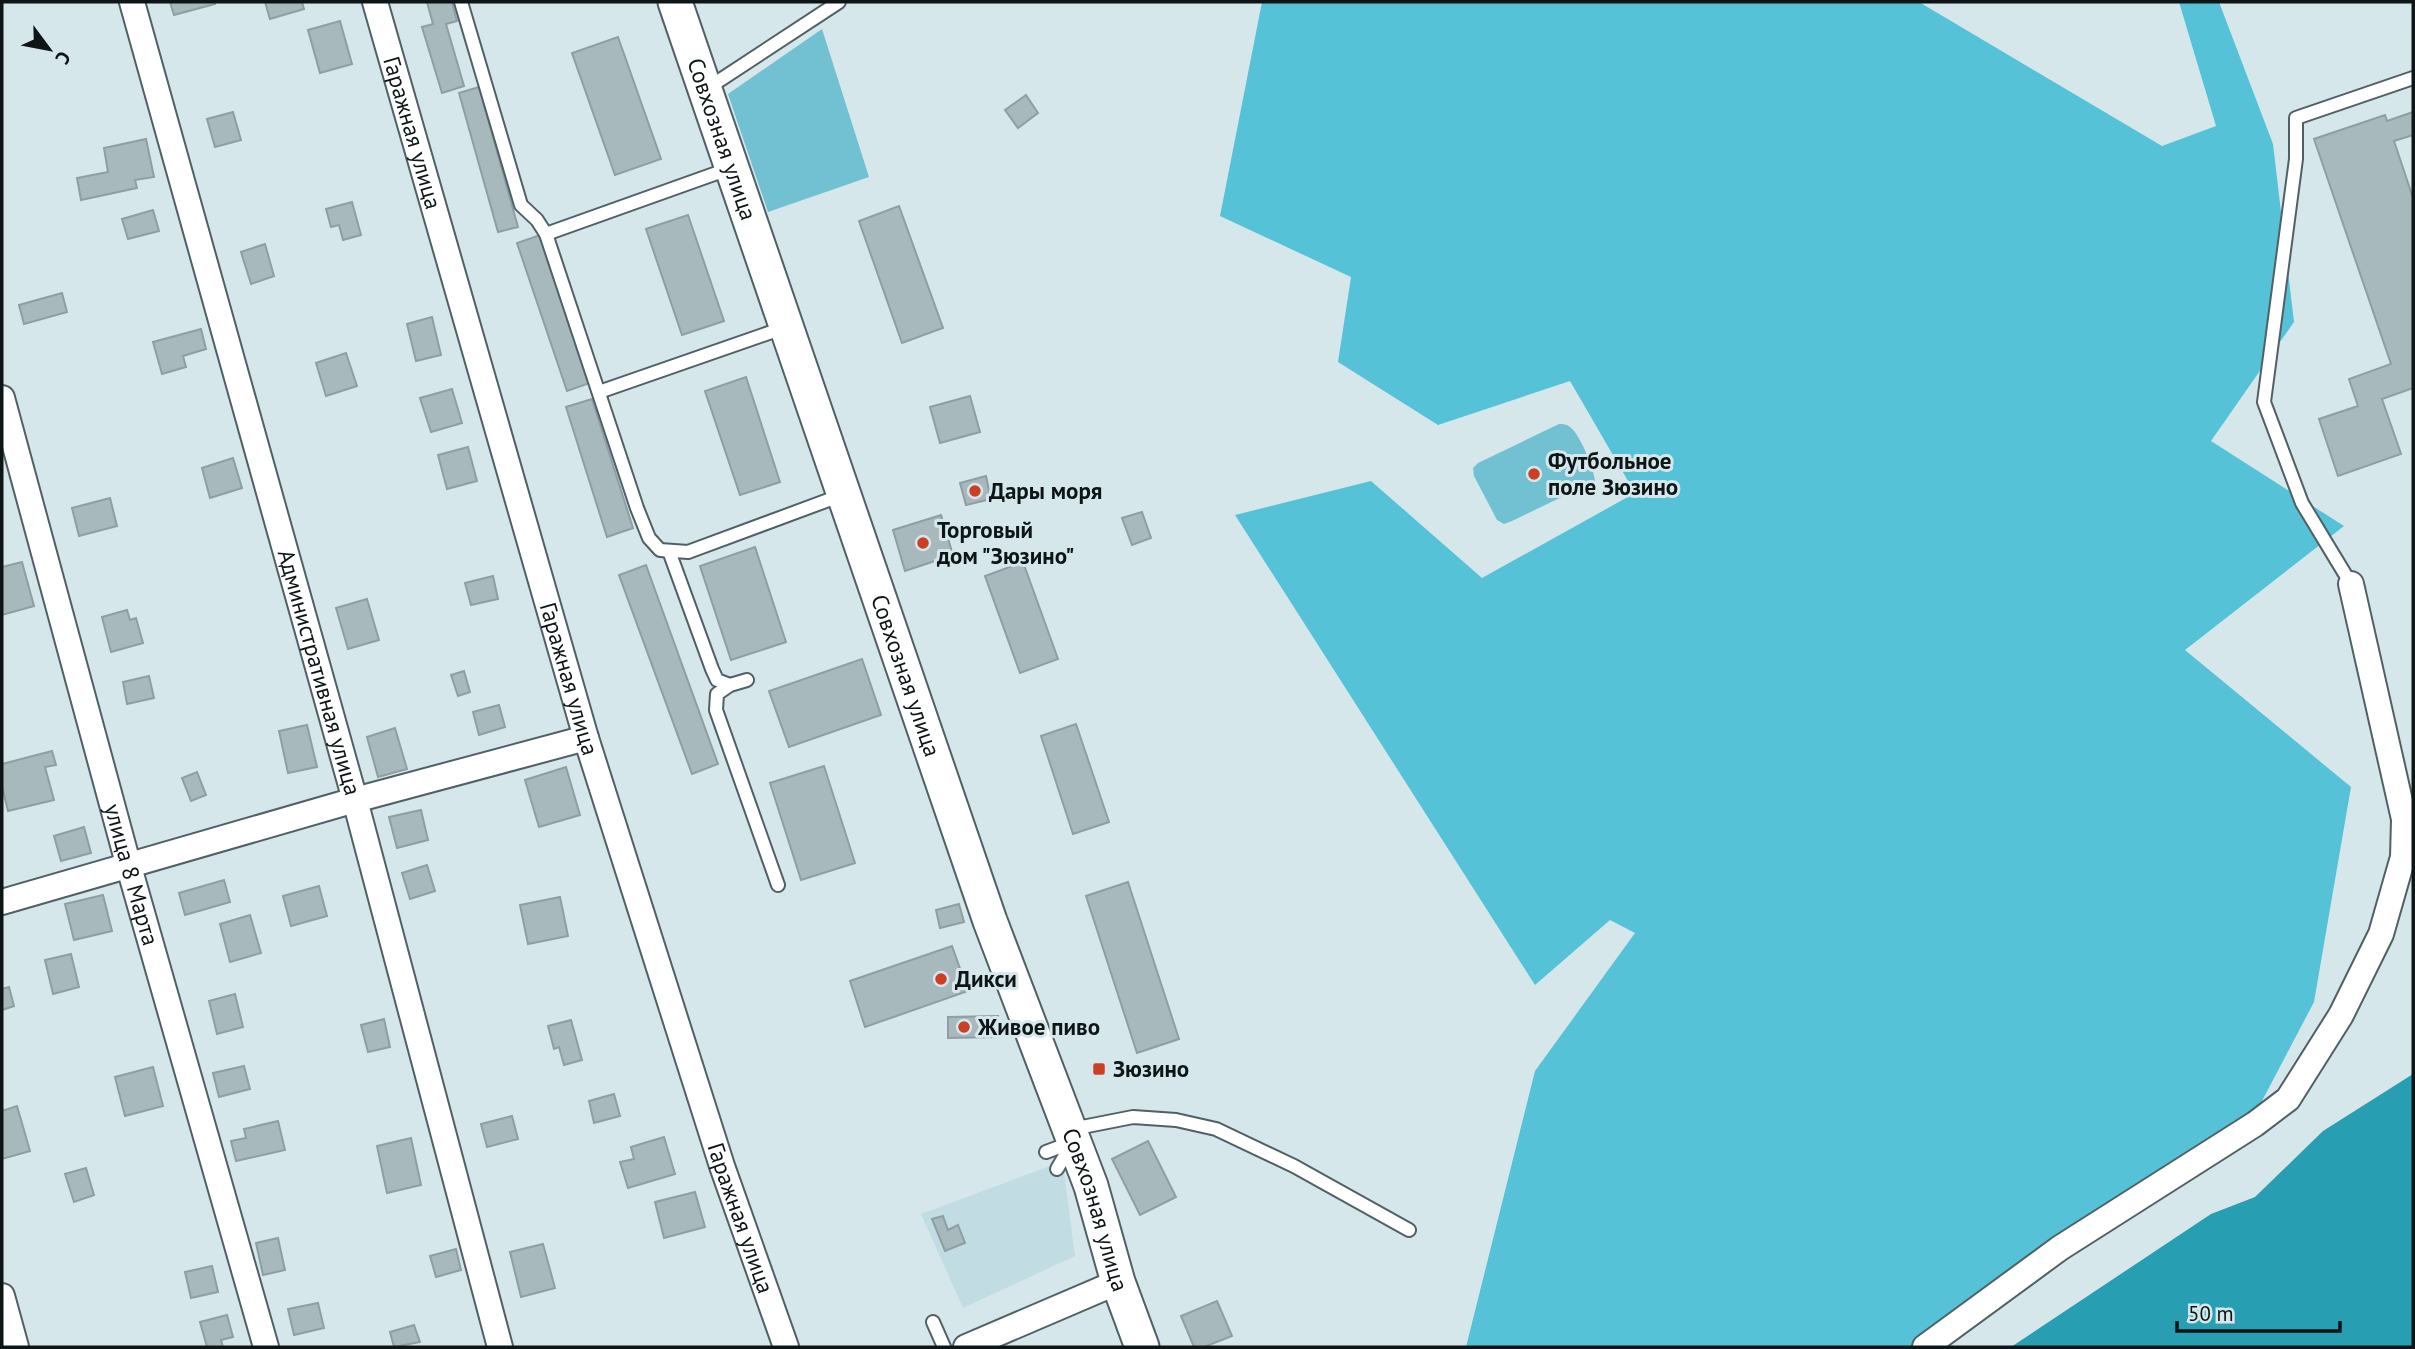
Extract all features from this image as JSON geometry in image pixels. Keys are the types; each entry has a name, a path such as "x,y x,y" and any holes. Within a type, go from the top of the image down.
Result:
{"street":[{"name":"Административная улица","path":"132,2 355,800 500,1347"},
{"name":"Гаражная улица","path":"375,2 586,738 722,1166 786,1347"},
{"name":"Совхозная улица","path":"675,2 990,922 1061,1148 1091,1186 1118,1282 1142,1347"},
{"name":"улица 8 Марта","path":"2,398 129,867 266,1347"},
{"path":"1925,1347 2060,1248 2255,1124 2288,1099 2341,1014 2381,934 2408,850 2404,819 2351,584"},
{"path":"2,902 355,800 586,738"},
{"path":"966,1347 1118,1282"},
{"path":"2,1296 16,1347"}],"lane":[{"path":"461,2 522,205 546,234 636,508 649,538 660,550 688,552 844,495"},
{"path":"705,90 839,2"},
{"path":"2351,584 2302,503 2264,402 2296,159 2296,118 2413,78"},
{"path":"546,234 732,167"},
{"path":"598,392 786,327"},
{"path":"670,551 712,669 717,680 730,685"},
{"path":"747,680 730,685 717,694 716,710 778,885"},
{"path":"1061,1148 1132,1117 1176,1120 1216,1129 1294,1166 1409,1230"},
{"path":"933,1322 944,1347"}],"shaded area":[{"path":"1262,2 1919,2 2162,146 2216,126 2179,2 2219,2 2273,144 2294,322 2211,441 2344,526 2185,650 2351,787 2314,1002 2252,1120 1943,1347 1466,1347 1535,1071 1635,933 1610,920 1535,985 1235,515 1371,481 1482,578 1635,493 1570,381 1438,425 1338,362 1351,277 1220,216"},
{"path":"822,29 869,177 768,212 728,94"},
{"name":"Футбольное поле Зюзино","path":"1559,424 1569,426 1578,437 1595,481 1512,521 1504,524 1497,520 1474,476 1473,468 1478,463"},
{"path":"2413,1074 2413,1347 2011,1347 2211,1214 2255,1197 2323,1131"},
{"path":"1050,1166 1064,1172 1075,1256 963,1308 921,1214"}],"building":[{"path":"170,2 215,2 215,4 174,15"},
{"path":"265,2 302,2 304,9 270,19"},
{"path":"427,2 452,2 457,21 446,24 464,86 442,93 422,27 433,24"},
{"path":"340,21 352,64 320,73 308,30"},
{"path":"618,37 661,159 615,175 572,53"},
{"path":"479,87 518,227 498,232 459,93"},
{"path":"1026,95 1038,113 1018,128 1005,110"},
{"path":"233,112 241,140 215,147 207,119"},
{"path":"2413,112 2413,135 2394,141 2413,198 2413,388 2382,399 2401,454 2338,476 2319,419 2358,406 2349,379 2391,364 2314,139 2385,115 2387,121"},
{"path":"146,139 154,177 135,180 137,188 81,200 77,178 108,172 104,148"},
{"path":"352,202 361,235 343,240 339,225 331,227 326,209"},
{"path":"899,206 943,328 902,343 859,221"},
{"path":"153,210 159,231 128,239 122,219"},
{"path":"688,215 724,321 682,335 646,229"},
{"path":"540,235 590,383 567,391 517,243"},
{"path":"265,244 274,276 251,284 241,252"},
{"path":"62,293 67,312 24,324 19,305"},
{"path":"432,317 441,355 416,361 407,324"},
{"path":"201,329 206,349 183,356 186,367 162,374 153,342"},
{"path":"346,353 357,386 326,396 316,363"},
{"path":"746,377 780,482 740,495 705,391"},
{"path":"452,389 462,423 431,432 420,398"},
{"path":"970,396 980,432 940,443 930,407"},
{"path":"592,399 633,528 607,537 566,407"},
{"path":"468,447 477,481 447,489 438,455"},
{"path":"233,458 242,488 210,498 202,468"},
{"path":"986,476 991,499 966,505 960,483"},
{"path":"110,498 117,526 79,536 72,508"},
{"path":"1142,512 1151,538 1132,545 1122,518"},
{"name":"Торговый дом \"Зюзино\"","path":"941,515 953,555 905,571 893,530"},
{"path":"755,547 786,642 731,660 700,566"},
{"path":"22,562 34,606 2,615 2,567"},
{"path":"1023,562 1058,659 1020,673 985,576"},
{"path":"646,565 718,764 692,774 619,575"},
{"path":"493,576 498,599 471,605 465,583"},
{"path":"367,599 379,640 348,649 336,608"},
{"path":"127,610 130,620 136,618 143,643 111,652 102,617"},
{"path":"862,659 881,715 789,747 769,691"},
{"path":"464,671 470,692 458,696 451,675"},
{"path":"149,676 154,698 127,704 123,682"},
{"path":"499,705 505,727 479,735 473,712"},
{"path":"1076,724 1109,822 1073,834 1041,736"},
{"path":"307,725 317,767 288,773 279,731"},
{"path":"395,728 407,769 378,777 367,737"},
{"path":"52,751 56,765 45,767 54,800 8,811 2,786 2,764"},
{"path":"824,766 855,863 801,880 770,783"},
{"path":"566,767 580,815 539,827 525,780"},
{"path":"197,772 206,795 191,801 182,778"},
{"path":"421,810 428,840 397,848 389,817"},
{"path":"84,827 91,853 61,861 54,836"},
{"path":"427,865 435,891 410,899 402,873"},
{"path":"224,880 230,902 185,915 179,893"},
{"path":"1128,882 1179,1039 1137,1053 1086,896"},
{"path":"319,886 327,916 291,926 283,896"},
{"path":"103,895 112,931 74,940 65,904"},
{"path":"560,897 568,936 528,944 520,905"},
{"path":"959,904 964,922 940,928 936,910"},
{"path":"250,915 261,953 230,962 220,924"},
{"path":"952,946 968,991 865,1027 850,981"},
{"path":"71,954 79,987 53,994 45,960"},
{"path":"9,987 14,1006 2,1010 2,989"},
{"path":"235,994 243,1027 217,1034 209,1001"},
{"path":"998,1016 998,1037 948,1038 948,1017"},
{"path":"384,1019 390,1047 368,1052 361,1025"},
{"path":"571,1020 582,1060 564,1065 559,1047 554,1049 548,1026"},
{"path":"244,1066 250,1089 219,1097 213,1073"},
{"path":"153,1067 163,1106 125,1116 115,1077"},
{"path":"614,1094 620,1116 594,1123 589,1101"},
{"path":"17,1106 30,1151 2,1159 2,1111"},
{"path":"512,1116 518,1139 487,1147 481,1124"},
{"path":"278,1121 285,1150 236,1161 231,1141 246,1138 244,1129"},
{"path":"664,1137 675,1174 628,1188 620,1162 634,1159 631,1147"},
{"path":"411,1138 421,1185 387,1193 377,1146"},
{"path":"1148,1141 1176,1197 1140,1215 1112,1159"},
{"path":"86,1168 94,1195 74,1202 65,1174"},
{"path":"695,1192 705,1227 664,1238 655,1202"},
{"path":"943,1216 948,1230 958,1225 965,1243 945,1251 932,1219"},
{"path":"278,1238 285,1270 263,1275 256,1243"},
{"path":"543,1244 555,1288 521,1297 510,1252"},
{"path":"456,1249 461,1270 436,1277 430,1256"},
{"path":"212,1266 218,1292 191,1298 185,1272"},
{"path":"1217,1301 1232,1336 1204,1347 1194,1347 1181,1316"},
{"path":"318,1303 324,1328 294,1335 288,1309"},
{"path":"227,1315 233,1337 221,1340 223,1347 207,1347 200,1322"},
{"path":"414,1325 420,1342 394,1347 390,1332"}],"place":[{"name":"Футбольное поле Зюзино","path":"1534,474"},
{"name":"Дары моря","path":"975,491"},
{"name":"Торговый дом \"Зюзино\"","path":"923,543"},
{"name":"Дикси","path":"941,979"},
{"name":"Живое пиво","path":"964,1027"},
{"name":"Зюзино","path":"1099,1069"}]}
